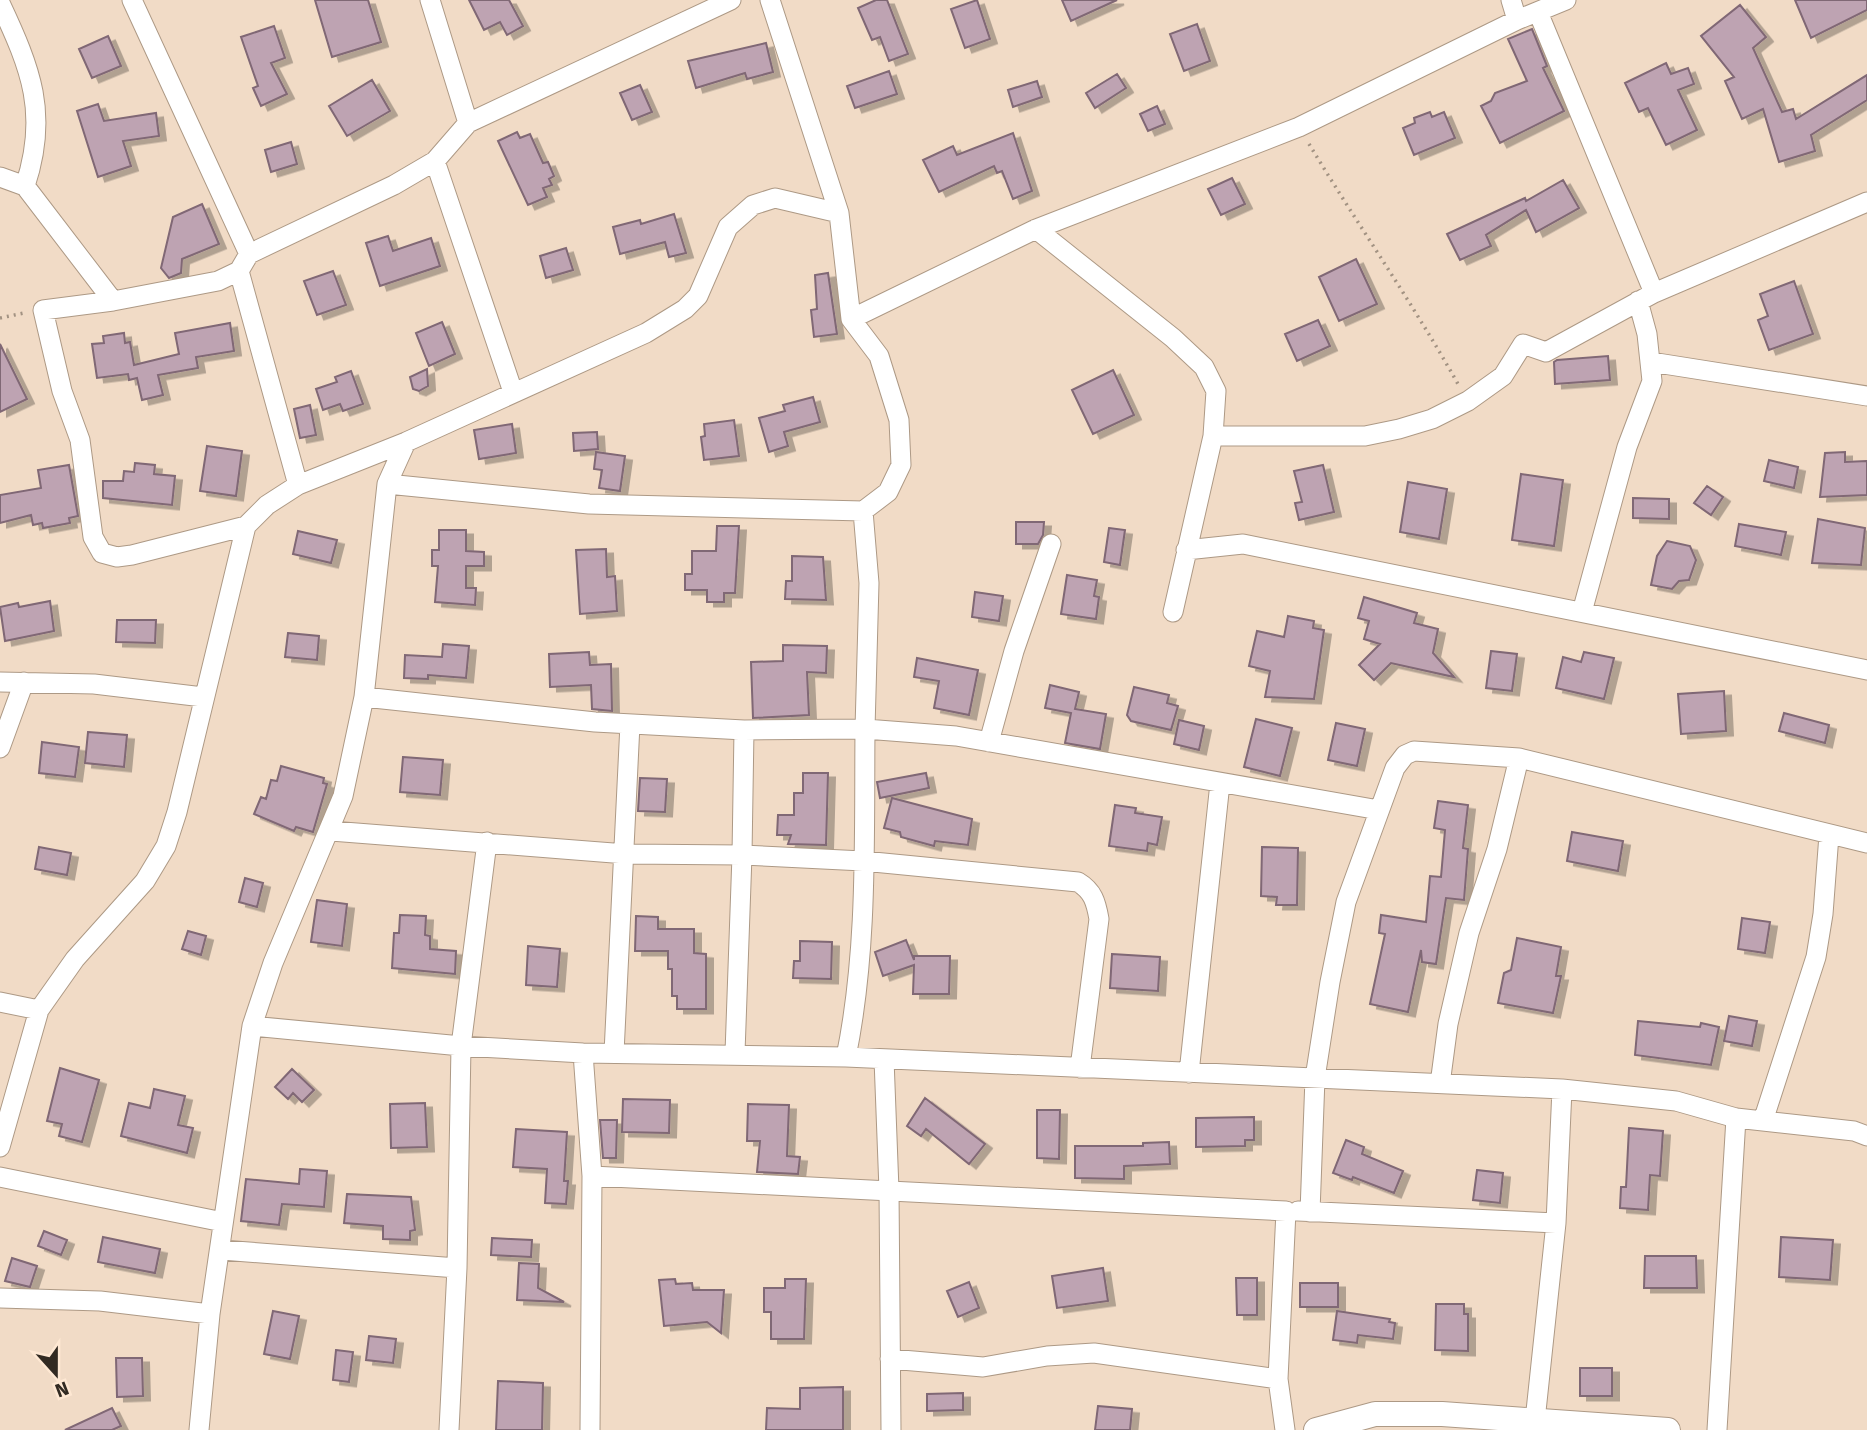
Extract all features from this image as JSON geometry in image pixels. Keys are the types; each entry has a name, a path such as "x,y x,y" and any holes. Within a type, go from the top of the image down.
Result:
{"street":[{"path":"132,0 249,254"},
{"path":"430,0 468,123"},
{"path":"731,0 468,123 435,160 394,185 249,254 239,271 218,281 113,301 43,310 62,391 80,440 93,537 102,553 117,557 246,526 267,505 298,485 406,442 646,332 685,309 698,296 728,227 753,205 775,198 839,212"},
{"path":"387,484 589,504 863,511 888,492 901,466 899,420 879,356 851,319 839,212 770,0"},
{"path":"1511,0 1517,20"},
{"path":"851,319 1036,229 1300,127 1517,20 1566,0"},
{"path":"0,3 23,52 38,114 36,153 24,186"},
{"path":"1538,12 1646,297 1651,362 1649,393 1627,447 1582,612"},
{"path":"435,160 513,392"},
{"path":"0,177 24,186 113,301"},
{"path":"1213,436 1365,436 1432,419 1468,401 1503,376 1523,344 1546,352 1646,297 1867,202"},
{"path":"1036,229 1154,322 1204,367 1216,391 1213,436 1173,612"},
{"path":"239,271 298,485"},
{"path":"1651,362 1867,396"},
{"path":"199,1430 210,1314 222,1250 223,1222 252,1026 272,963 331,831 343,796 364,697 387,484 406,442"},
{"path":"846,1057 857,1003 863,861 869,583 863,511"},
{"path":"0,1147 38,1010 75,959 145,881 166,846 177,812 246,526"},
{"path":"989,742 1014,651 1051,544"},
{"path":"1186,550 1243,544 1867,670"},
{"path":"0,682 94,684 203,696"},
{"path":"0,748 24,682"},
{"path":"364,697 630,724 744,730 865,729 989,742 1379,810"},
{"path":"614,1053 626,854 630,724"},
{"path":"735,1053 744,730"},
{"path":"1310,1212 1315,1078 1346,902 1399,761 1414,751 1519,758 1867,843"},
{"path":"1440,1084 1448,1024 1469,933 1497,849 1519,758"},
{"path":"1189,1073 1220,783"},
{"path":"331,831 626,854 742,855 863,861 1078,882 1087,888 1097,905 1099,919 1080,1068"},
{"path":"1763,1121 1816,957 1823,914 1829,835"},
{"path":"449,1430 457,1268 461,1046 487,842"},
{"path":"0,1002 38,1010"},
{"path":"252,1026 461,1046 583,1053 735,1053 846,1057 1562,1089 1676,1101 1736,1118 1854,1131 1867,1136"},
{"path":"583,1053 592,1176 590,1430"},
{"path":"884,1059 889,1190 891,1430"},
{"path":"1534,1426 1556,1223 1562,1089"},
{"path":"1717,1430 1736,1118"},
{"path":"592,1176 1556,1223"},
{"path":"0,1177 223,1222"},
{"path":"1284,1430 1278,1379 1286,1211"},
{"path":"222,1250 457,1268"},
{"path":"0,1298 100,1301 210,1314"},
{"path":"890,1359 983,1367 1047,1356 1094,1353 1278,1379"},
{"path":"1316,1430 1375,1414 1442,1414 1534,1426 1668,1430"}],"path":[{"path":"1300,127 1359,226 1414,305 1468,401"}],"building":[{"path":"315,0 368,0 381,42 332,57"},
{"path":"469,0 509,0 523,26 507,35 500,22 484,30"},
{"path":"876,0 887,0 908,54 889,61 880,37 872,40 858,8"},
{"path":"977,0 990,39 965,48 951,9"},
{"path":"1062,0 1117,0 1071,21"},
{"path":"1795,0 1867,0 1867,10 1811,38"},
{"path":"1740,5 1766,37 1753,48 1782,112 1793,109 1796,119 1867,75 1867,100 1811,135 1815,151 1779,162 1763,109 1742,119 1725,81 1734,77 1701,36"},
{"path":"1197,24 1210,61 1184,71 1170,34"},
{"path":"274,26 285,58 271,63 287,94 261,106 253,88 258,86 241,37"},
{"path":"1532,29 1547,66 1543,68 1564,111 1500,143 1481,106 1491,101 1495,93 1527,81 1508,39"},
{"path":"108,36 121,66 92,78 79,49"},
{"path":"766,43 773,72 747,79 745,73 696,88 688,61"},
{"path":"1666,63 1671,74 1688,68 1694,84 1678,90 1697,130 1666,145 1648,108 1639,112 1625,83"},
{"path":"889,71 897,94 855,108 847,86"},
{"path":"1117,74 1126,88 1095,108 1086,93"},
{"path":"372,80 390,111 347,136 329,106"},
{"path":"1037,81 1042,97 1013,107 1008,90"},
{"path":"640,85 652,112 632,120 620,93"},
{"path":"98,104 104,121 156,113 159,136 123,141 131,166 98,177 77,111"},
{"path":"1157,106 1165,124 1148,131 1140,114"},
{"path":"1430,112 1432,117 1444,112 1455,138 1414,155 1403,128 1415,123 1414,118"},
{"path":"517,132 520,138 530,134 543,163 548,162 554,176 549,179 552,185 543,188 547,197 528,205 498,141"},
{"path":"1013,133 1032,191 1013,199 1002,171 997,173 994,166 939,192 923,160 953,146 957,155"},
{"path":"291,142 297,164 271,172 265,150"},
{"path":"1232,178 1245,204 1221,215 1208,189"},
{"path":"1563,180 1579,208 1536,232 1526,210 1486,235 1491,246 1460,260 1447,234 1525,198 1526,201"},
{"path":"202,204 219,244 182,259 181,273 169,278 161,268 173,217"},
{"path":"674,214 686,253 669,257 665,242 620,254 613,227 640,220 641,224"},
{"path":"388,236 393,251 431,238 440,266 380,286 366,243"},
{"path":"566,248 573,270 546,278 540,256"},
{"path":"1356,259 1377,304 1339,321 1319,277"},
{"path":"333,271 346,305 317,315 304,281"},
{"path":"828,273 837,334 814,337 811,310 817,309 815,275"},
{"path":"1794,281 1813,334 1769,350 1758,320 1768,316 1760,294"},
{"path":"1318,320 1330,346 1297,361 1285,334"},
{"path":"442,322 455,354 429,366 416,333"},
{"path":"230,323 234,351 196,357 198,368 158,375 163,395 142,400 137,378 129,380 128,374 97,378 92,344 104,343 103,336 124,333 125,343 130,342 134,365 179,354 175,333"},
{"path":"0,344 27,399 0,412"},
{"path":"1608,356 1610,380 1555,384 1554,362 1557,360"},
{"path":"427,369 428,386 419,391 413,389 410,377"},
{"path":"1113,370 1134,415 1093,434 1072,390"},
{"path":"351,371 363,404 343,411 340,404 323,410 316,389 337,382 335,377"},
{"path":"813,397 820,422 784,432 788,446 769,452 759,418 785,411 783,405"},
{"path":"310,405 316,435 300,438 294,409"},
{"path":"734,420 739,456 704,460 701,437 705,436 704,424"},
{"path":"512,424 516,453 479,459 474,430"},
{"path":"597,432 598,449 574,451 573,433"},
{"path":"207,446 242,451 236,496 200,491"},
{"path":"596,452 625,456 620,491 599,488 602,470 594,469"},
{"path":"1845,452 1845,462 1867,461 1867,495 1820,497 1825,453"},
{"path":"1769,460 1798,467 1794,488 1764,481"},
{"path":"135,463 155,465 154,474 175,476 172,505 103,498 103,481 123,481 124,471 134,472"},
{"path":"69,465 78,516 69,518 70,523 43,528 42,523 33,525 31,515 0,523 0,495 41,488 38,470"},
{"path":"1323,465 1334,512 1299,520 1295,503 1302,502 1294,471"},
{"path":"1521,474 1563,480 1554,546 1512,540"},
{"path":"1408,482 1447,489 1439,539 1400,532"},
{"path":"1707,486 1723,497 1711,515 1694,503"},
{"path":"1633,498 1669,499 1669,519 1633,518"},
{"path":"1818,519 1865,528 1861,565 1812,563"},
{"path":"1016,522 1044,522 1043,535 1038,544 1016,544"},
{"path":"1739,524 1786,532 1781,555 1735,546"},
{"path":"717,526 739,526 735,593 724,593 724,602 707,602 707,590 685,590 685,574 692,574 692,551 716,551"},
{"path":"1109,528 1125,530 1120,565 1104,562"},
{"path":"439,530 466,530 466,551 484,552 484,566 466,566 466,588 476,588 475,605 435,602 438,566 432,566 432,550 439,550"},
{"path":"298,531 337,540 331,563 293,554"},
{"path":"1667,541 1690,546 1696,560 1689,580 1679,581 1672,589 1651,585 1657,556"},
{"path":"606,549 607,577 615,576 617,611 580,614 576,550"},
{"path":"792,556 823,557 826,600 785,599 786,581 792,581"},
{"path":"1067,575 1097,580 1094,596 1099,597 1096,619 1061,614"},
{"path":"975,592 1003,596 999,621 972,617"},
{"path":"1364,597 1417,613 1414,623 1438,629 1433,653 1454,677 1391,663 1374,680 1359,665 1380,644 1364,639 1369,621 1358,618"},
{"path":"50,601 54,631 5,641 0,607 18,603 19,607"},
{"path":"1288,616 1314,621 1313,628 1324,630 1314,699 1265,697 1270,671 1249,666 1257,631 1284,637"},
{"path":"117,620 156,620 155,643 116,642"},
{"path":"288,633 319,636 317,660 285,657"},
{"path":"443,644 469,646 466,678 428,675 428,679 404,678 405,655 442,657"},
{"path":"783,645 827,646 826,673 807,672 809,715 753,718 751,662 783,661"},
{"path":"1491,651 1517,654 1512,691 1486,688"},
{"path":"589,652 590,665 611,664 612,711 592,709 591,685 550,687 549,654"},
{"path":"1584,652 1614,658 1604,699 1556,688 1563,657 1581,662"},
{"path":"917,658 978,670 969,715 934,708 939,681 914,677"},
{"path":"1050,685 1079,692 1075,709 1106,714 1100,749 1065,743 1071,713 1045,708"},
{"path":"1134,687 1169,695 1167,703 1178,706 1171,730 1131,721 1127,715"},
{"path":"1724,691 1726,731 1681,734 1678,694"},
{"path":"1784,713 1829,725 1825,743 1779,731"},
{"path":"1256,719 1292,728 1280,776 1244,767"},
{"path":"1179,720 1204,726 1199,750 1174,744"},
{"path":"1336,723 1365,729 1357,766 1328,760"},
{"path":"88,732 127,735 124,767 85,763"},
{"path":"42,742 79,747 75,777 39,773"},
{"path":"403,757 443,760 440,795 400,792"},
{"path":"281,766 324,778 323,783 327,784 313,832 296,827 294,831 254,814 261,797 266,799 271,780 277,781"},
{"path":"803,773 828,773 826,845 788,844 791,835 777,835 778,815 794,815 794,793 803,793"},
{"path":"926,773 929,788 880,798 877,782"},
{"path":"640,778 667,779 665,812 638,811"},
{"path":"892,798 972,819 968,845 935,841 934,846 901,837 900,832 884,828"},
{"path":"1438,801 1468,805 1463,848 1468,849 1464,900 1446,898 1436,964 1422,962 1421,950 1408,1012 1370,1004 1385,934 1379,933 1381,915 1426,922 1430,876 1441,877 1445,830 1434,828"},
{"path":"1115,805 1136,808 1135,813 1162,817 1157,845 1148,843 1147,851 1109,846"},
{"path":"1572,832 1623,841 1618,871 1567,861"},
{"path":"39,847 71,853 67,875 35,869"},
{"path":"1262,847 1298,848 1297,905 1276,905 1277,897 1261,896"},
{"path":"245,878 263,883 257,907 239,902"},
{"path":"317,900 347,904 342,946 311,942"},
{"path":"400,915 426,916 425,935 430,936 430,949 456,951 455,974 392,968 394,933 399,933"},
{"path":"636,916 658,917 658,929 694,929 694,953 706,954 706,1009 677,1009 677,996 672,996 672,969 668,969 668,951 635,951"},
{"path":"1742,918 1770,922 1765,953 1738,949"},
{"path":"188,931 206,936 201,955 182,949"},
{"path":"1517,938 1561,947 1556,976 1561,976 1553,1013 1498,1003 1504,973 1511,970"},
{"path":"906,940 914,960 914,956 950,956 949,994 913,994 914,965 883,976 875,952"},
{"path":"800,941 832,942 831,979 793,978 794,961 800,961"},
{"path":"528,946 560,949 557,987 526,985"},
{"path":"1112,954 1160,957 1158,991 1110,988"},
{"path":"1729,1016 1757,1021 1752,1046 1724,1041"},
{"path":"1638,1021 1700,1027 1701,1023 1719,1027 1711,1065 1635,1055"},
{"path":"60,1068 99,1080 82,1142 59,1136 62,1124 47,1121"},
{"path":"292,1069 314,1090 302,1102 293,1093 288,1099 275,1087"},
{"path":"154,1089 185,1096 178,1125 193,1128 187,1153 121,1136 129,1103 150,1108"},
{"path":"925,1098 985,1144 969,1164 926,1129 921,1136 907,1126"},
{"path":"623,1099 670,1100 669,1133 622,1132"},
{"path":"425,1103 427,1147 391,1148 390,1104"},
{"path":"748,1104 789,1105 787,1156 800,1157 798,1174 757,1172 760,1141 747,1141"},
{"path":"1037,1110 1060,1110 1059,1159 1037,1158"},
{"path":"1254,1117 1254,1140 1245,1140 1245,1146 1196,1147 1196,1118"},
{"path":"600,1120 617,1120 616,1158 603,1158"},
{"path":"1629,1128 1663,1131 1660,1176 1650,1175 1648,1210 1620,1208 1621,1187 1626,1187"},
{"path":"516,1129 567,1132 564,1181 568,1181 566,1204 545,1203 547,1169 513,1167"},
{"path":"1346,1140 1364,1147 1362,1154 1403,1171 1394,1193 1353,1177 1352,1180 1333,1173"},
{"path":"1169,1142 1170,1164 1124,1166 1124,1179 1075,1178 1075,1146 1143,1146 1143,1143"},
{"path":"300,1169 327,1171 324,1207 282,1204 279,1225 241,1221 246,1179 299,1184"},
{"path":"1477,1170 1503,1173 1500,1203 1473,1200"},
{"path":"347,1194 411,1197 415,1230 410,1231 410,1240 383,1239 383,1226 344,1223"},
{"path":"44,1231 67,1240 61,1255 38,1246"},
{"path":"103,1237 160,1249 155,1273 98,1262"},
{"path":"1781,1237 1833,1240 1830,1280 1779,1277"},
{"path":"492,1238 532,1240 531,1257 491,1255"},
{"path":"1645,1256 1696,1256 1697,1288 1644,1288"},
{"path":"12,1258 37,1266 30,1287 5,1281"},
{"path":"519,1263 539,1264 538,1288 564,1302 517,1300"},
{"path":"1103,1268 1108,1301 1057,1308 1052,1276"},
{"path":"1236,1278 1257,1278 1257,1315 1237,1315"},
{"path":"675,1279 676,1284 692,1283 693,1290 724,1290 721,1333 707,1322 664,1326 659,1280"},
{"path":"785,1279 806,1279 804,1339 771,1339 771,1312 764,1312 764,1288 785,1288"},
{"path":"969,1282 979,1308 958,1317 947,1291"},
{"path":"1300,1283 1338,1283 1338,1307 1300,1307"},
{"path":"1436,1304 1464,1304 1464,1314 1468,1314 1468,1351 1435,1350"},
{"path":"273,1311 299,1316 290,1359 264,1354"},
{"path":"1337,1311 1390,1319 1389,1322 1395,1323 1393,1339 1358,1335 1357,1343 1333,1340"},
{"path":"369,1336 396,1339 393,1363 366,1360"},
{"path":"336,1350 353,1352 349,1382 333,1380"},
{"path":"116,1358 142,1358 143,1396 117,1397"},
{"path":"1580,1368 1612,1368 1612,1396 1580,1396"},
{"path":"498,1381 543,1383 542,1430 496,1430"},
{"path":"843,1387 843,1430 766,1430 767,1408 800,1409 800,1388"},
{"path":"963,1393 963,1410 927,1411 927,1394"},
{"path":"1098,1406 1132,1409 1130,1430 1095,1430"},
{"path":"112,1408 121,1426 112,1430 65,1430"}]}
